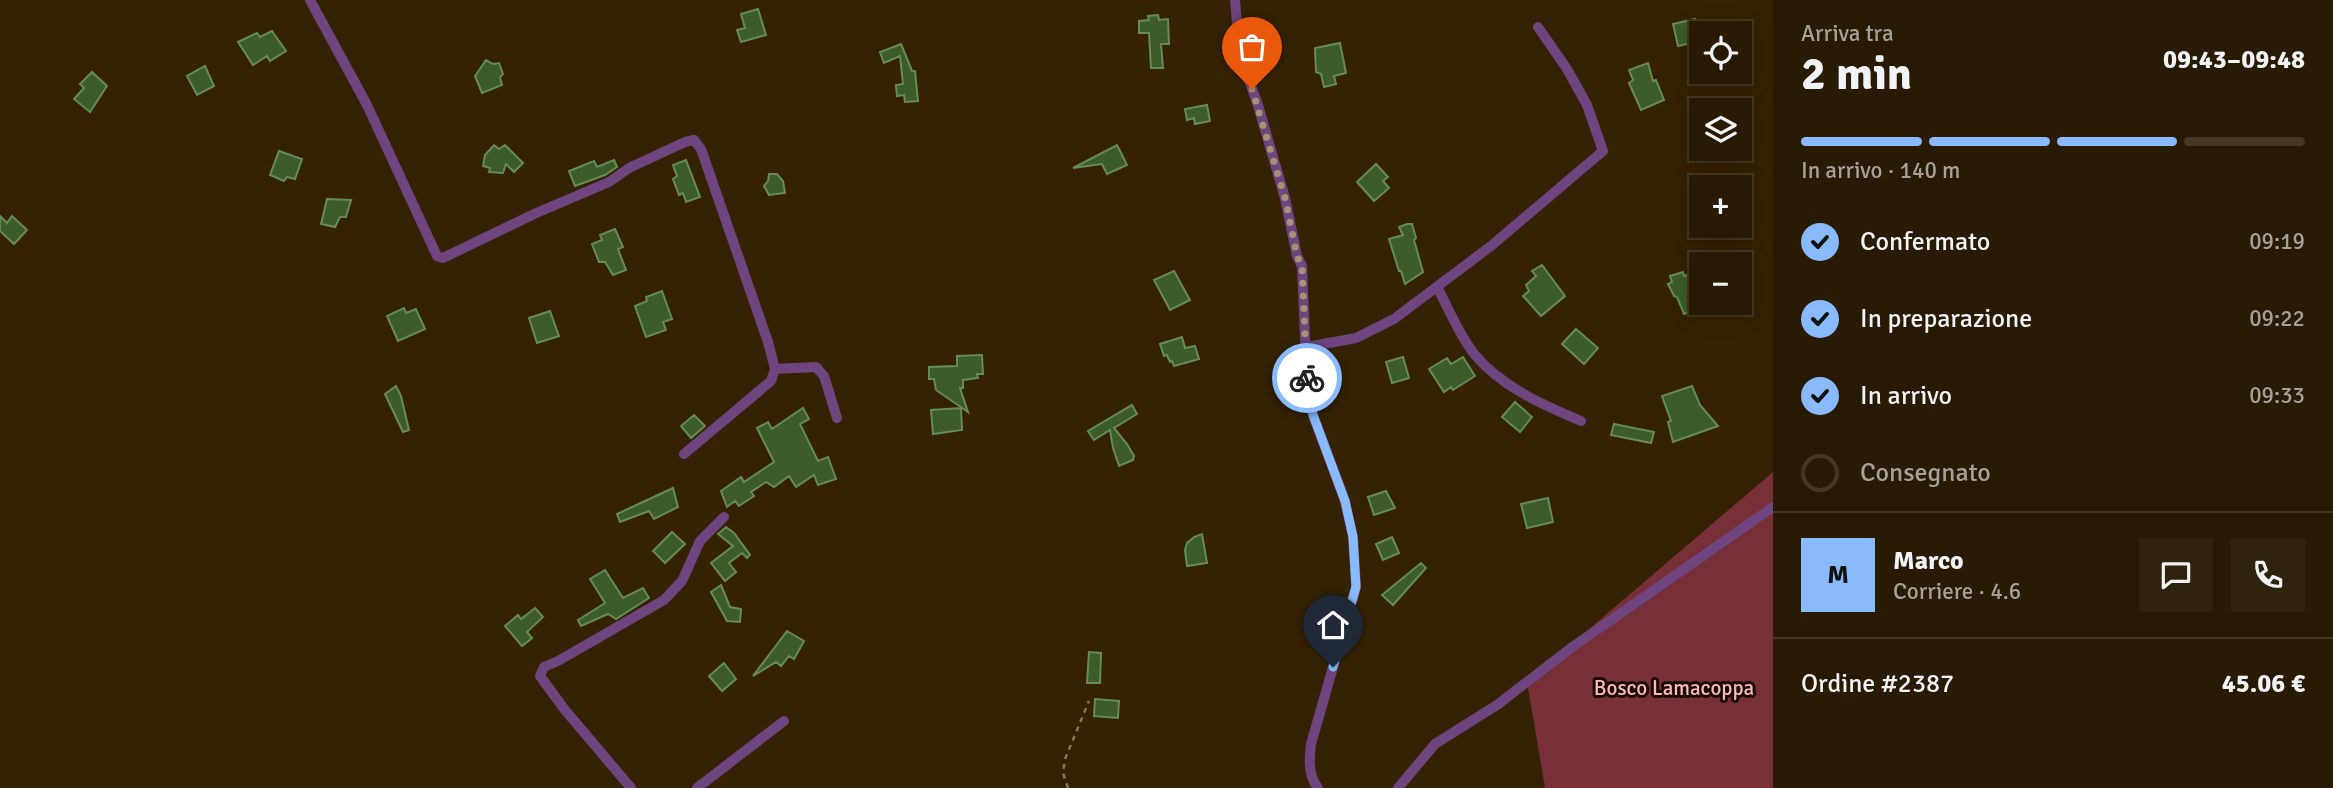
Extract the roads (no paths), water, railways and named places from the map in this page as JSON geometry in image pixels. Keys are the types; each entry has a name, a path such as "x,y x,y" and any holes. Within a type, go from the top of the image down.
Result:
{"street":[{"path":"310,0 366,105 436,256 443,258 534,214 609,182 629,168 673,147 694,140 706,162 775,369 771,382 684,454"},
{"path":"1235,0 1238,35 1247,75 1277,169 1297,256 1302,266 1307,385 1313,415 1345,501 1353,537 1356,587 1311,744 1309,763 1313,782 1318,788"},
{"path":"1307,347 1356,338 1394,319 1491,246 1603,151 1587,105 1567,69 1538,27"},
{"path":"1437,287 1473,352 1491,373 1541,404 1581,421"},
{"path":"775,369 816,367 824,376 837,418"},
{"path":"1398,788 1435,744 1497,705 1581,641 1773,507"},
{"path":"631,788 540,676 544,667 664,600 682,581 700,541 724,517"},
{"path":"697,788 784,722"}],"park label":[{"name":"Bosco Lamacoppa","path":"1674,688"}]}
